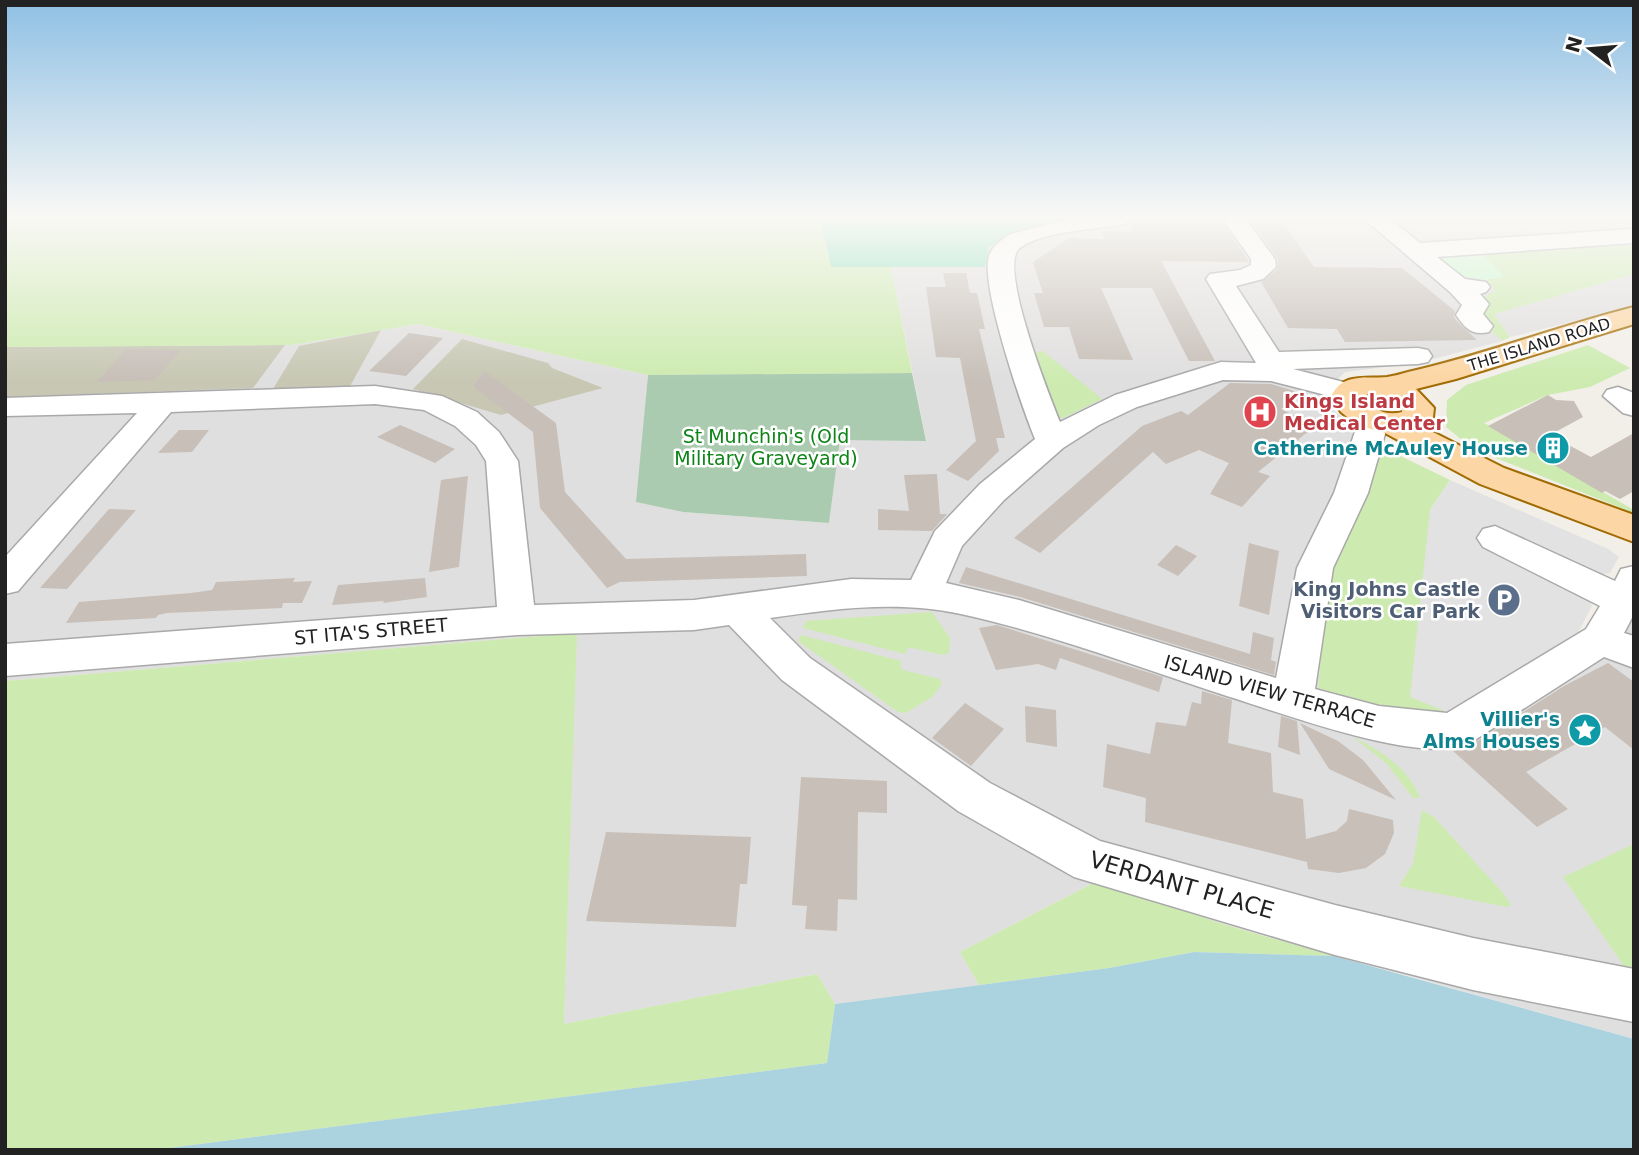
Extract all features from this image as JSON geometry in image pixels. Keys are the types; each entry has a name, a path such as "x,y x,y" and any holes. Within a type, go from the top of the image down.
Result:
{"main road":[{"name":"THE ISLAND ROAD","path":"1396,410 1445,373 1634,315"},
{"path":"1349,392 1347,397 1355,409 1396,410 1446,453 1515,485 1634,529"}],"street":[{"path":"1001,272 1024,365 1040,416 1052,441"},
{"path":"1258,272 1238,279 1219,279 1271,366 1349,392"},
{"path":"1446,272 1468,287 1476,304 1469,315 1479,326"},
{"path":"737,609 851,593 923,594 947,540 992,492 1052,441 1088,418 1126,401 1222,371 1418,356"},
{"path":"5,407 374,395 430,402 467,419 488,439 502,461 517,620"},
{"path":"5,581 162,403"},
{"path":"1293,700 1315,568 1351,493 1396,410"},
{"path":"1495,538 1628,590 1617,646"},
{"name":"ISLAND VIEW TERRACE","path":"923,594 958,598 1019,614 1293,700 1379,724 1452,732 1617,646"},
{"name":"ST ITA'S STREET","path":"5,660 517,620 694,615 737,609"},
{"name":"VERDANT PLACE","path":"737,609 796,669 974,797 1091,861 1335,930 1473,964 1634,996"}],"shaded area":[{"path":"892,272 1517,272 1485,280 1493,286 1495,292 1480,319 1502,341 1418,363 1345,372 1323,394 1329,407 1384,448 1329,573 1318,688 1429,738 1634,603 1634,1039 1216,922 1101,879 960,952 979,985 835,1004 817,974 564,1024 576,633 5,681 5,347 292,345 418,324 648,375 637,502 683,512 829,523 840,440 926,440"},
{"path":"1634,274 1634,307 1510,337 1493,314"},
{"path":"381,330 349,388 273,389 299,346"},
{"path":"462,339 548,363 552,368 603,388 501,415 413,389"},
{"path":"285,345 253,388 5,397 5,347"},
{"name":"King Johns Castle Visitors Car Park","path":"1450,480 1608,549 1619,557 1610,573 1598,575 1585,594 1592,606 1571,646 1452,714 1410,697 1430,510"}],"green space":[{"path":"5,272 892,272 912,373 648,375 418,324 292,345 5,347"},
{"path":"1450,272 1499,272 1504,277 1484,280 1453,275"},
{"path":"1498,272 1634,272 1494,314 1510,337 1502,341 1480,320 1482,297 1494,292 1493,286 1484,280 1503,277"},
{"path":"1588,345 1630,368 1590,387 1548,395 1484,423 1634,510 1634,513 1473,449 1446,427 1447,400 1466,385"},
{"path":"1043,351 1102,399 1063,418 1056,418 1031,354"},
{"name":"St Munchin's (Old Military Graveyard)","path":"912,373 926,441 840,440 829,523 683,512 636,502 648,375"},
{"path":"1384,448 1450,480 1430,510 1452,714 1439,721 1318,688 1329,573"},
{"path":"932,612 950,638 949,653 943,655 912,648 908,648 905,654 803,628 806,621"},
{"path":"577,633 564,1024 817,974 835,1004 827,1063 154,1150 5,1150 5,681"},
{"path":"801,635 901,661 903,670 940,679 942,684 932,697 906,713 898,712 798,641"},
{"path":"1353,737 1402,770 1420,798 1413,798 1386,763"},
{"path":"1422,810 1434,817 1511,905 1507,907 1399,886 1413,864"},
{"path":"1634,844 1634,981 1563,877"},
{"path":"1101,879 1216,922 1334,956 1194,952 1109,968 979,985 960,952"}],"water":[{"path":"1194,952 1334,956 1634,1039 1634,1150 154,1150 827,1063 835,1004 1109,968"}],"building":[{"path":"1036,272 1167,272 1215,361 1189,361 1152,288 1101,288 1133,360 1079,359 1069,327 1044,327 1034,293 1043,293"},
{"path":"1274,272 1407,272 1455,311 1454,317 1457,321 1477,340 1345,342 1337,329 1288,328 1261,282"},
{"path":"943,273 966,273 970,293 977,293 985,329 979,329 1005,438 996,438 999,451 968,481 946,470 976,441 960,358 936,357 926,287 946,287"},
{"path":"409,333 443,338 406,376 369,371"},
{"path":"126,349 181,350 155,380 97,382"},
{"path":"484,371 556,423 565,492 626,559 806,554 807,576 620,582 607,588 540,508 533,432 475,388 474,385"},
{"path":"1230,383 1271,384 1301,393 1281,409 1315,426 1258,472 1270,476 1242,507 1210,494 1229,463 1199,450 1166,464 1153,452 1040,553 1014,538 1142,426 1181,411 1188,415"},
{"name":"Catherine McAuley House","path":"1548,395 1556,400 1574,401 1583,417 1550,435 1591,457 1634,433 1634,491 1620,499 1605,491 1602,493 1488,426"},
{"path":"400,425 455,449 435,463 377,437"},
{"path":"179,430 209,430 192,452 158,453"},
{"path":"937,474 940,514 947,514 932,531 878,530 878,509 909,511 904,475"},
{"path":"468,476 459,567 429,572 441,480"},
{"path":"109,509 136,510 67,589 40,588"},
{"path":"1249,543 1279,551 1269,615 1239,606"},
{"path":"1176,545 1197,556 1178,576 1157,565"},
{"path":"966,567 1250,654 1253,632 1274,638 1271,660 1276,662 1274,675 1020,597 959,583"},
{"path":"295,578 293,582 312,581 302,603 283,603 282,608 167,613 156,618 66,623 79,602 212,590 216,582"},
{"path":"425,578 427,597 383,603 384,601 332,605 338,585"},
{"path":"997,625 1163,677 1159,692 1060,658 1056,670 1038,664 996,670 979,628"},
{"path":"1608,663 1634,682 1634,750 1605,727 1526,772 1568,809 1537,827 1452,750 1468,747 1564,686"},
{"path":"1202,691 1232,700 1228,743 1271,753 1273,792 1303,799 1306,839 1336,831 1347,821 1349,809 1393,820 1394,833 1385,854 1366,868 1339,873 1308,869 1307,862 1145,822 1146,798 1103,787 1107,744 1150,754 1156,722 1186,726 1192,702 1201,704"},
{"path":"965,703 1004,729 971,766 932,738"},
{"path":"1025,706 1056,710 1057,747 1026,742"},
{"path":"1281,716 1297,721 1300,755 1278,747"},
{"path":"1300,723 1338,741 1363,760 1396,800 1329,769"},
{"path":"801,777 887,781 887,813 858,812 857,900 838,899 837,931 805,929 807,906 792,905"},
{"path":"606,832 751,837 747,884 740,884 736,927 586,921"}],"place":[{"name":"Kings Island Medical Center","path":"1260,412"},
{"name":"Catherine McAuley House","path":"1553,448"},
{"name":"King Johns Castle Visitors Car Park","path":"1504,600"},
{"name":"Villier's Alms Houses","path":"1585,730"}]}
